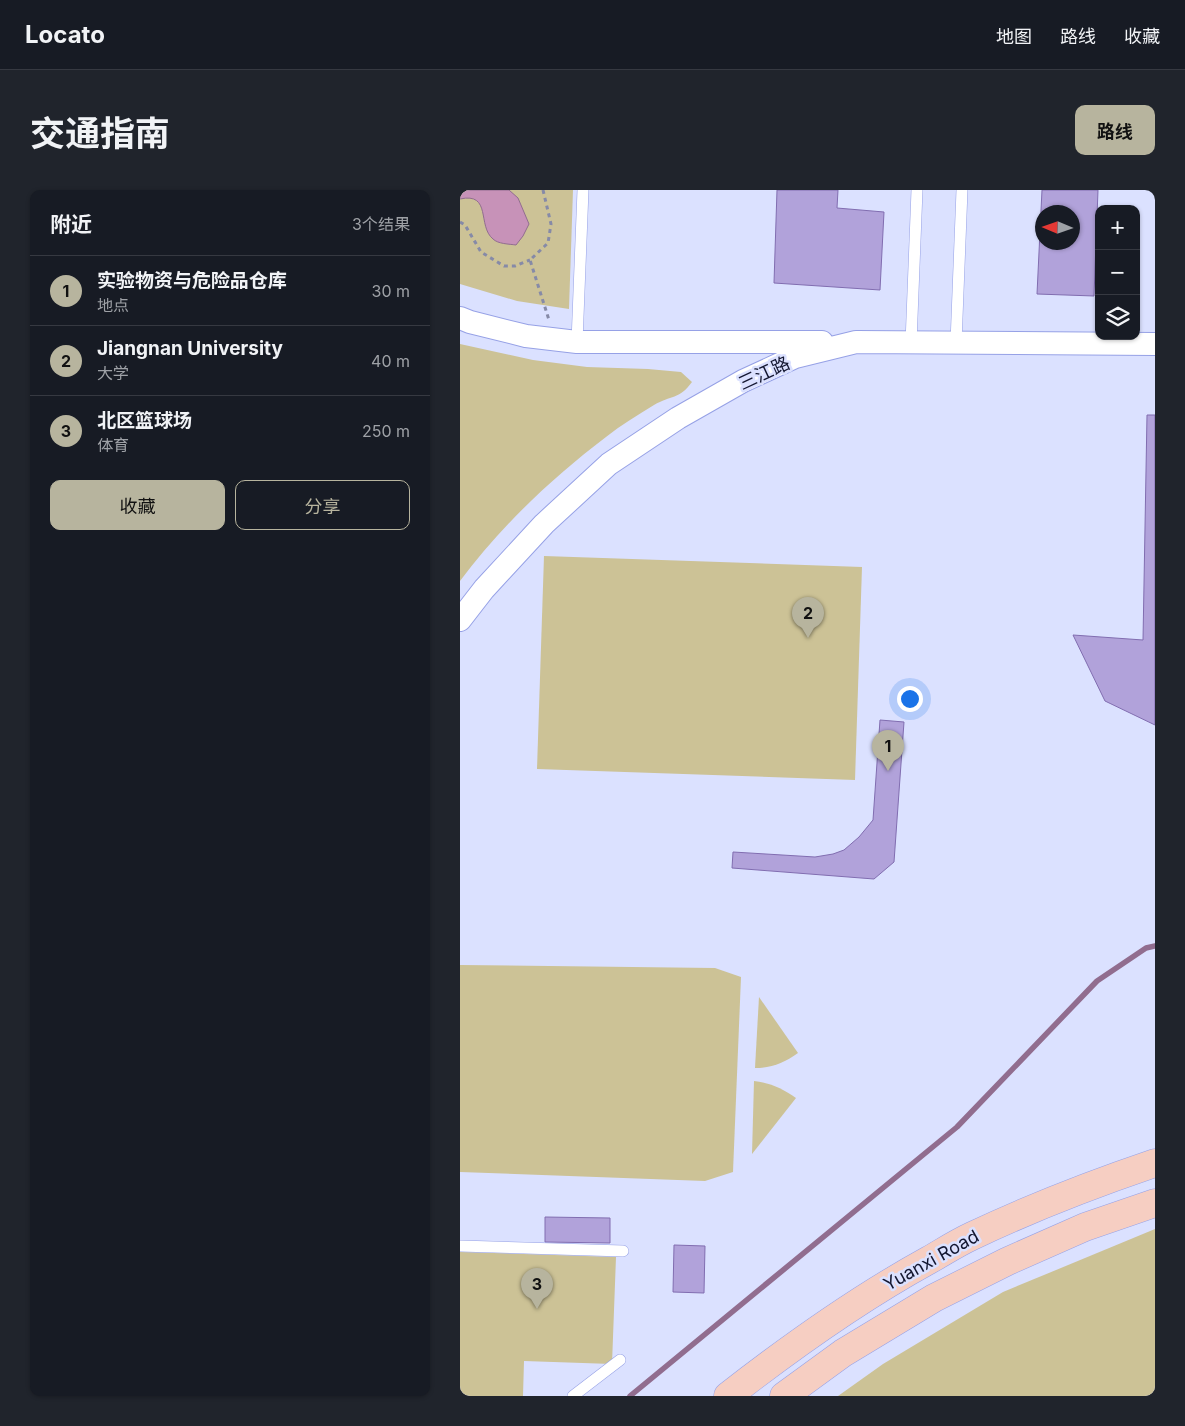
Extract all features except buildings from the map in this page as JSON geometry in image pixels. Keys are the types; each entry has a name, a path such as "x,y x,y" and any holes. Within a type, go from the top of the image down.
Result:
{"main road":[{"name":"Yuanxi Road","path":"728,1396 770,1363 832,1319 902,1274 971,1236 1041,1206 1155,1163"},
{"name":"Yuanxi Road","path":"784,1396 843,1353 934,1298 1008,1261 1068,1235 1155,1203"}],"street":[{"path":"460,318 526,336 567,341 856,342"},
{"name":"三江路","path":"460,620 484,589 544,524 609,464 678,418 743,382 796,357 856,342 1155,344"}],"lane":[{"path":"567,341 583,190"},
{"path":"911,342 917,190"},
{"path":"956,343 962,190"},
{"path":"460,1246 623,1252"},
{"path":"573,1396 620,1360"}],"path":[{"path":"460,222 465,225 481,252 504,266 515,266 530,260 548,243 551,224 543,190"},
{"path":"530,260 567,341"}],"shaded area":[{"path":"460,190 573,190 569,309 517,301 460,284"},
{"path":"460,190 509,190 518,198 529,224 516,245 495,241 488,233 480,205 476,200 470,198 460,199"},
{"path":"460,344 533,360 587,367 681,372 692,382 679,395 654,405 618,428 566,469 510,522 460,581"},
{"path":"544,556 862,567 855,780 537,769"},
{"path":"460,965 715,968 741,977 733,1172 705,1181 460,1172"},
{"path":"759,997 798,1053 778,1064 755,1068"},
{"path":"754,1081 776,1087 796,1098 752,1154"},
{"path":"1155,1229 1155,1396 838,1396 883,1364 1003,1292"},
{"path":"460,1252 616,1257 612,1364 524,1361 523,1396 460,1396"}],"waterway":[{"path":"630,1396 957,1127 1097,981 1146,948 1155,946"}],"place":[{"name":"Jiangnan University","path":"808,638"},
{"name":"实验物资与危险品仓库","path":"888,771"},
{"name":"北区篮球场","path":"537,1309"}]}
